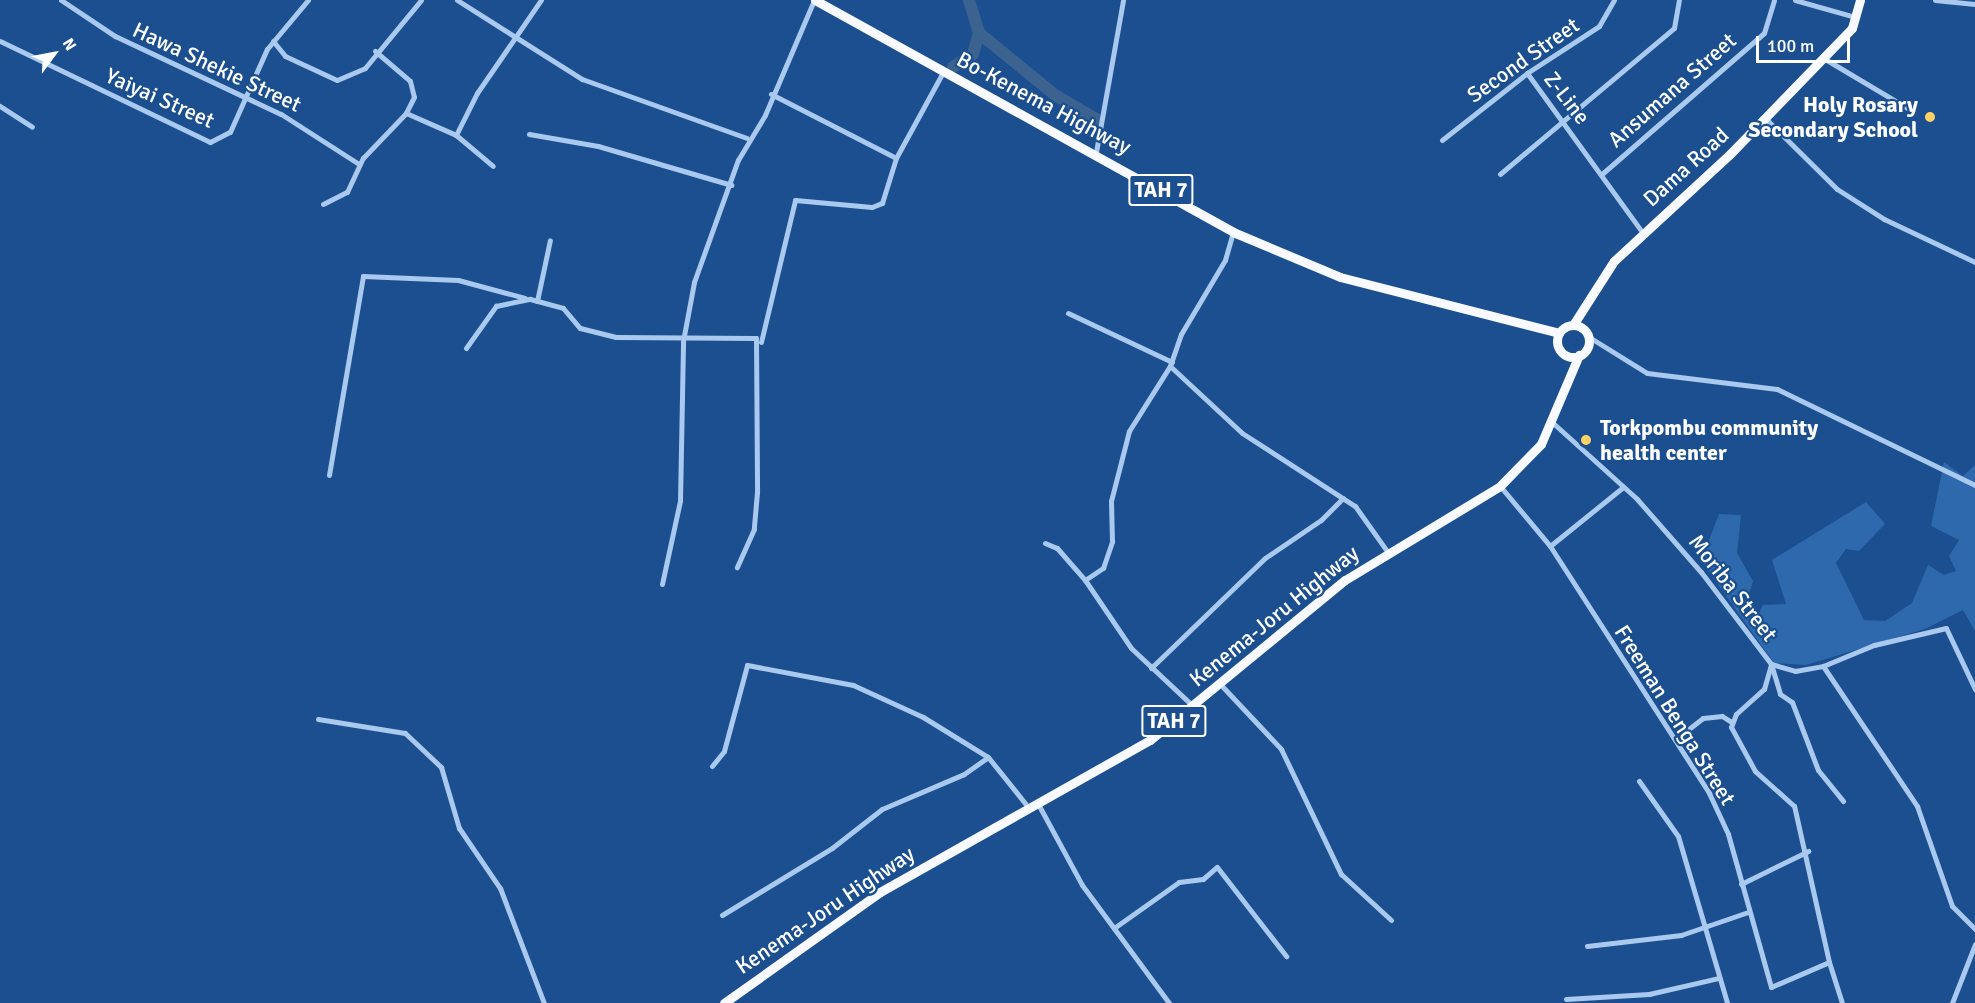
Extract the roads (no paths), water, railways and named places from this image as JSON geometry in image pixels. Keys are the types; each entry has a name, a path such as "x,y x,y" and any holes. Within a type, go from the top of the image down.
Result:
{"highway":[{"name":"Bo-Kenema Highway","path":"815,0 942,72 1096,152 1233,232 1340,277 1558,337"},
{"name":"Dama Road","path":"1573,325 1600,278 1642,233 1766,118 1825,59 1857,18 1860,0"},
{"path":"1584,309 1587,334"},
{"path":"1579,355 1566,355 1558,337 1573,325 1587,334"},
{"name":"Kenema-Joru Highway","path":"724,1003 880,892 1150,740 1221,685 1328,593 1387,551 1500,486 1531,457 1553,423 1587,334"},
{"name":"Kenema-Joru Highway","path":"1566,355 1568,380"}],"street":[{"name":"Hawa Shekie Street","path":"61,0 115,36 243,94 359,164"},
{"name":"Yaiyai Street","path":"0,40 210,142 230,132 243,94 273,40 308,0"},
{"path":"273,40 285,56 337,80 365,68 375,51 420,0"},
{"path":"457,0 582,79 747,138"},
{"path":"456,135 541,0"},
{"path":"662,584 680,501 683,341 694,282 747,138 771,94 815,0"},
{"path":"1096,152 1123,0"},
{"name":"Second Street","path":"1442,140 1527,73 1599,26 1614,0"},
{"path":"1500,174 1566,123 1674,28 1679,0"},
{"name":"Ansumana Street","path":"1603,173 1764,33 1774,0"},
{"path":"1795,0 1857,18"},
{"path":"1935,0 1975,4"},
{"path":"323,204 347,192 359,164 406,113 414,97 410,81 375,51"},
{"path":"1825,59 1909,109"},
{"path":"736,567 754,529 760,342 798,196 877,207 896,158 942,72"},
{"name":"Z-Line","path":"1527,73 1603,173 1642,233"},
{"path":"771,94 896,158"},
{"path":"0,106 32,127"},
{"path":"406,113 456,135 493,166"},
{"path":"1766,118 1837,189 1884,219 1975,262"},
{"path":"529,134 598,146 731,185"},
{"path":"1085,580 1102,568 1112,542 1111,501 1129,431 1171,364 1181,334 1224,261 1233,232"},
{"path":"537,301 550,240"},
{"path":"329,475 363,276 458,280 563,308 572,322 592,332 683,341 756,338 760,342"},
{"path":"466,348 496,306 527,299"},
{"path":"1068,313 1171,364 1242,433 1343,498 1369,520 1387,551"},
{"path":"1587,334 1647,373 1742,382 1785,392 1975,485"},
{"name":"Moriba Street","path":"1553,423 1623,486 1682,548 1771,664 1780,693 1792,702 1818,770 1843,801"},
{"name":"Freeman Benga Street","path":"1500,486 1550,546 1676,739 1718,810 1771,987 1829,962"},
{"path":"1550,546 1623,486"},
{"path":"1151,668 1265,558 1321,520 1343,498"},
{"path":"1045,543 1057,548 1085,580 1112,624 1151,668 1193,706"},
{"path":"1676,739 1703,718 1730,721 1764,689 1771,664 1795,671 1823,666 1874,645 1946,628 1975,689"},
{"path":"712,766 724,751 747,665 853,686 923,717 988,757 1028,807"},
{"path":"1823,666 1917,806 1952,906 1975,929"},
{"path":"1221,685 1281,749 1341,874 1391,920"},
{"path":"318,719 405,733 441,767 459,828 500,888 544,1003"},
{"path":"1730,721 1755,771 1794,806 1808,851 1829,962 1842,1003"},
{"path":"722,915 832,848 882,809 964,774 988,757"},
{"path":"1639,781 1678,836 1726,1003"},
{"path":"1037,802 1078,877 1169,1003"},
{"path":"1741,884 1808,851"},
{"path":"1114,928 1179,882 1203,879 1217,867 1286,956"},
{"path":"1587,946 1706,928 1748,912"},
{"path":"1952,1003 1975,944"},
{"path":"1566,999 1649,994 1719,978"}],"waterway":[{"path":"953,67 973,54 979,33 969,0"},
{"path":"979,33 1055,95 1096,119"}],"place":[{"name":"Holy Rosary Secondary School","path":"1930,117"},
{"name":"Torkpombu community health center","path":"1586,440"}]}
